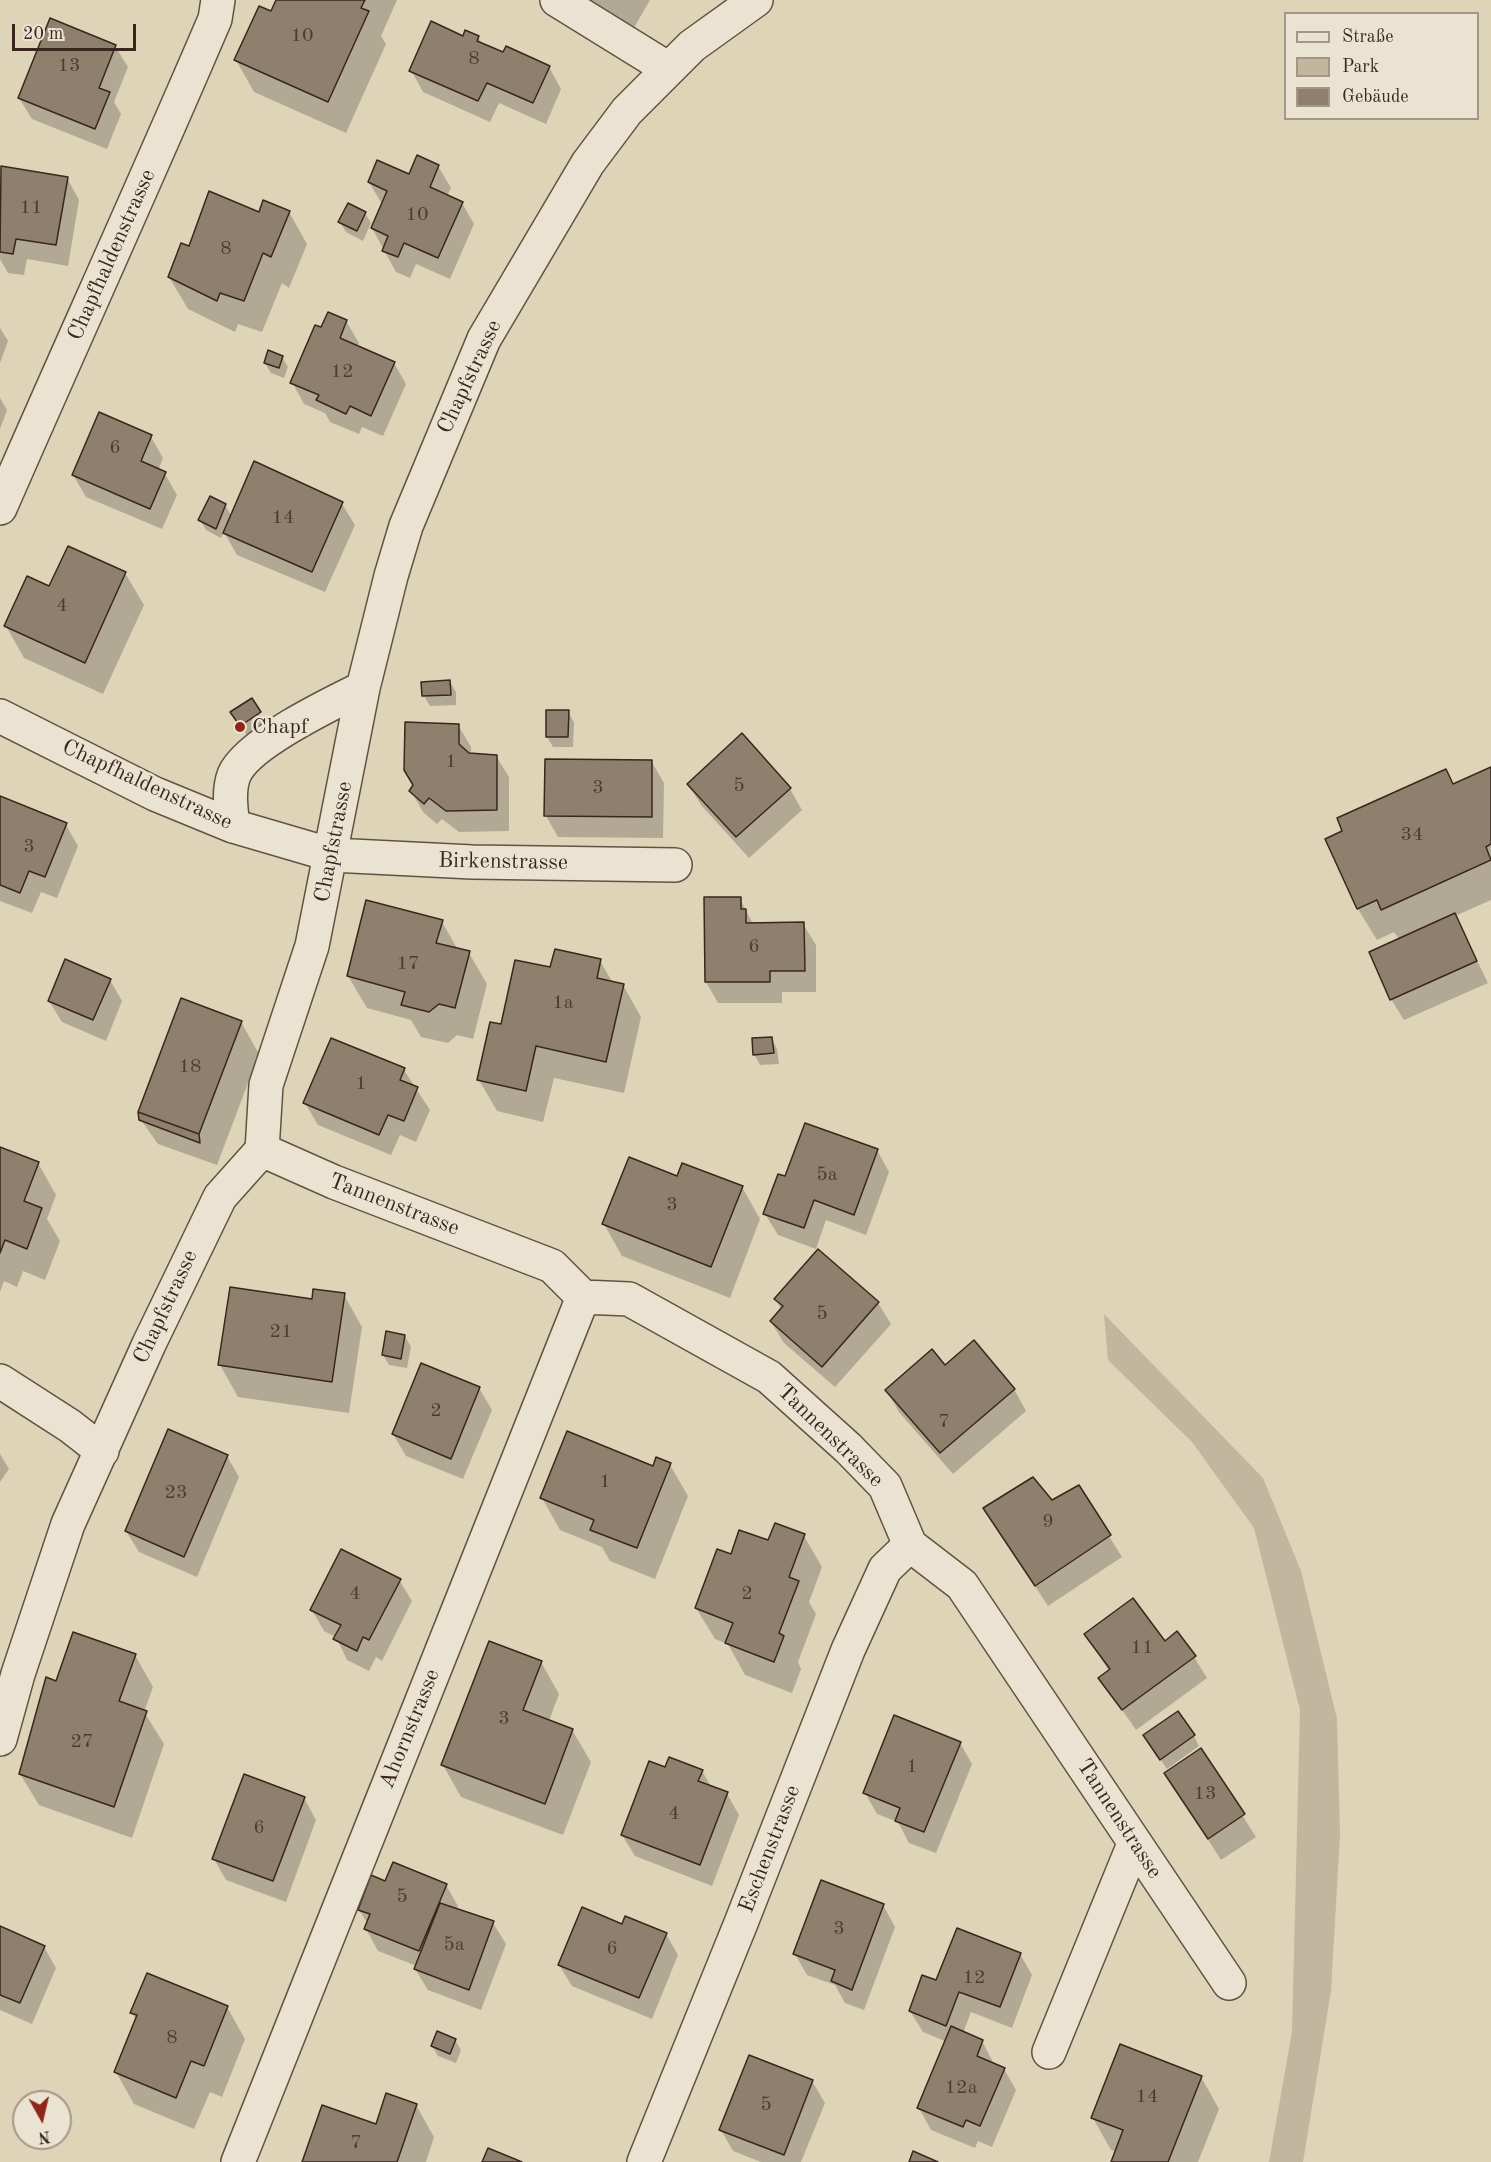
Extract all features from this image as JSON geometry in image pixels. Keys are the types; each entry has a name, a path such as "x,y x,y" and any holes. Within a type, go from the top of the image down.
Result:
{"street":[{"name":"Chapfhaldenstrasse","path":"0,508 211,29 218,0"},
{"path":"557,0 667,68"},
{"name":"Chapfstrasse","path":"0,1739 12,1655 68,1524 149,1344 220,1197 262,1150 266,1085 305,974 332,855 363,688 406,526 484,339 588,163 627,111 667,68 692,46 756,0"},
{"path":"233,826 230,805 234,777 249,754 335,701 363,688"},
{"name":"Chapfhaldenstrasse","path":"0,716 147,790 233,826 332,855"},
{"name":"Birkenstrasse","path":"332,855 472,862 675,865"},
{"name":"Tannenstrasse","path":"262,1150 334,1182 552,1266 583,1297 629,1299 769,1377 848,1448 885,1486 910,1545 962,1586 1037,1694 1134,1844 1229,1983"},
{"name":"Ahornstrasse","path":"238,2162 583,1297"},
{"path":"0,1381 70,1426 102,1451"},
{"name":"Eschenstrasse","path":"644,2162 848,1650 885,1569 910,1545"},
{"path":"1049,2052 1134,1844"}],"green space":[{"path":"1104,1314 1263,1478 1301,1571 1337,1719 1340,1835 1331,1991 1303,2162 1269,2162 1292,2032 1300,1710 1254,1528 1192,1442 1108,1360"}],"building":[{"path":"276,0 365,0 361,8 369,11 328,102 234,60 259,6 271,11"},
{"path":"50,18 116,45 99,88 110,92 95,129 18,98"},
{"path":"431,21 463,36 465,30 479,36 477,41 503,52 506,46 550,66 533,103 487,83 478,101 409,71"},
{"path":"417,155 439,165 430,187 463,202 438,258 404,243 398,257 382,251 388,236 371,228 387,191 368,182 377,160 409,174"},
{"path":"1,166 68,177 56,245 16,239 13,254 0,252"},
{"path":"209,191 259,212 263,200 290,211 271,257 263,253 244,301 220,293 217,301 168,277 181,243 189,246"},
{"path":"348,203 366,212 357,231 338,222"},
{"path":"328,312 347,320 340,338 395,362 371,416 350,406 346,414 316,400 319,395 290,383 315,325 321,327"},
{"path":"268,350 283,356 279,368 264,363"},
{"path":"99,412 152,435 141,461 166,472 150,509 72,475"},
{"path":"254,461 343,502 312,572 223,533"},
{"path":"210,496 226,504 216,529 198,520"},
{"path":"68,546 126,572 85,663 4,626 27,576 49,586"},
{"path":"450,680 451,695 422,696 421,682"},
{"path":"252,698 261,712 240,726 230,712"},
{"path":"546,710 569,710 568,737 546,737"},
{"path":"405,722 459,724 459,744 469,753 497,755 497,810 446,811 429,798 424,804 409,791 413,785 404,770"},
{"path":"742,733 791,788 736,837 687,784"},
{"path":"545,759 652,760 652,817 544,816"},
{"path":"1491,767 1491,844 1486,847 1491,860 1381,910 1377,900 1357,909 1325,839 1342,831 1337,818 1446,769 1453,784"},
{"path":"0,796 67,823 45,877 29,871 20,893 0,885"},
{"path":"704,897 741,897 741,909 746,909 746,923 804,922 805,971 770,971 770,982 705,982"},
{"path":"366,900 443,920 436,943 470,951 455,1008 439,1004 429,1012 401,1005 405,992 347,976"},
{"path":"1455,913 1477,961 1390,1000 1369,952"},
{"path":"555,949 601,959 597,978 624,984 606,1062 536,1046 526,1091 477,1080 490,1022 501,1024 515,960 550,967"},
{"path":"65,959 111,979 93,1020 48,1001"},
{"path":"181,998 242,1021 199,1134 138,1112"},
{"path":"772,1037 774,1053 753,1055 752,1038"},
{"path":"331,1038 405,1068 400,1080 418,1087 404,1121 388,1115 379,1135 303,1103"},
{"path":"138,1112 199,1134 200,1143 139,1120"},
{"path":"805,1123 878,1149 854,1215 814,1200 804,1228 763,1214 778,1174 785,1176"},
{"path":"0,1147 39,1162 24,1201 42,1208 27,1249 5,1240 0,1253"},
{"path":"629,1157 677,1176 682,1163 743,1186 711,1267 602,1224"},
{"path":"818,1249 879,1302 822,1367 770,1321 783,1306 774,1299"},
{"path":"230,1287 312,1299 313,1289 345,1293 332,1382 218,1365"},
{"path":"386,1331 405,1335 401,1359 382,1355"},
{"path":"974,1340 1015,1389 940,1453 885,1390 932,1349 945,1365"},
{"path":"421,1363 480,1387 451,1459 392,1434"},
{"path":"168,1429 228,1455 184,1557 125,1531"},
{"path":"567,1431 653,1466 656,1457 671,1463 637,1548 590,1530 594,1520 540,1498"},
{"path":"1033,1477 1052,1500 1079,1485 1111,1535 1035,1586 983,1508"},
{"path":"775,1523 805,1534 789,1577 799,1581 779,1633 784,1636 774,1662 725,1643 733,1623 695,1608 717,1549 731,1554 739,1530 768,1540"},
{"path":"341,1549 401,1579 369,1640 363,1637 357,1651 333,1639 341,1625 310,1610"},
{"path":"1133,1598 1165,1641 1177,1631 1196,1656 1122,1710 1098,1678 1110,1669 1084,1634"},
{"path":"73,1632 136,1654 119,1701 147,1711 114,1807 19,1774 46,1677 56,1681"},
{"path":"489,1641 542,1661 523,1710 573,1729 545,1804 441,1765"},
{"path":"1178,1711 1195,1735 1160,1760 1143,1735"},
{"path":"894,1715 961,1742 924,1832 895,1821 900,1808 863,1793"},
{"path":"1201,1748 1245,1814 1208,1839 1164,1773"},
{"path":"669,1757 703,1770 698,1781 728,1792 700,1865 621,1835 649,1761 665,1767"},
{"path":"244,1774 305,1797 273,1881 212,1859"},
{"path":"393,1862 447,1884 419,1951 364,1929 370,1914 358,1910 371,1875 385,1881"},
{"path":"821,1880 884,1904 852,1990 831,1981 835,1970 793,1954"},
{"path":"440,1903 494,1921 469,1990 414,1969"},
{"path":"582,1907 622,1924 625,1916 667,1933 639,1998 558,1965"},
{"path":"0,1926 45,1946 20,2003 0,1995"},
{"path":"957,1928 1021,1953 1000,2007 959,1992 946,2026 909,2011 922,1975 936,1980"},
{"path":"147,1973 228,2006 204,2066 191,2061 176,2098 114,2072 137,2015 130,2013"},
{"path":"951,2026 983,2040 977,2056 1005,2068 980,2126 966,2120 963,2127 917,2108"},
{"path":"437,2031 456,2039 450,2054 431,2046"},
{"path":"1120,2044 1202,2076 1168,2162 1111,2162 1123,2130 1091,2118"},
{"path":"749,2055 813,2080 784,2155 719,2130"},
{"path":"386,2093 417,2104 397,2162 302,2162 322,2105 376,2124"},
{"path":"488,2148 522,2162 482,2162"},
{"path":"913,2151 938,2162 909,2162"}],"place":[{"name":"Chapf","path":"240,727"}]}
